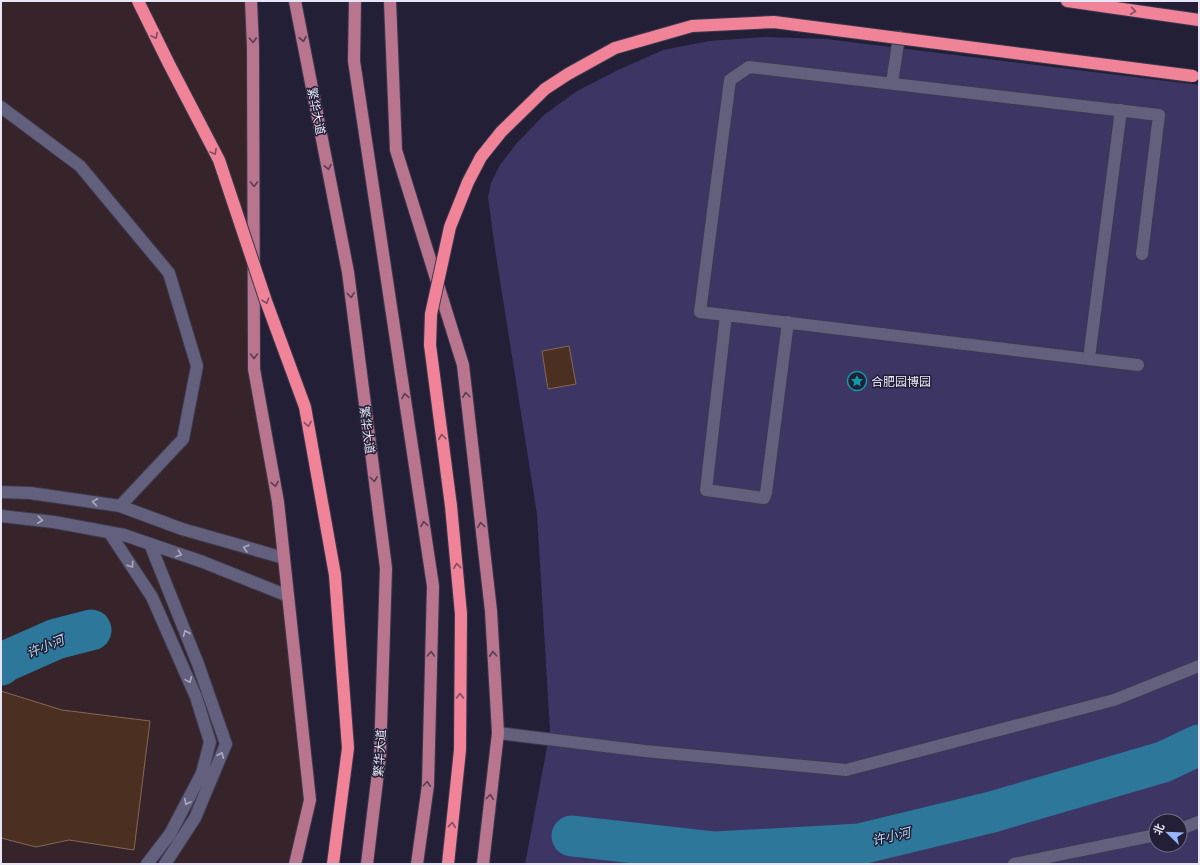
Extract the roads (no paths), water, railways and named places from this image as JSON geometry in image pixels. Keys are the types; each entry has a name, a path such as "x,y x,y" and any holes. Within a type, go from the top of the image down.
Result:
{"highway":[{"path":"138,1 172,71 219,160 266,301 305,407 335,575 348,748 333,864"},
{"path":"1067,1 1199,20"},
{"path":"448,864 460,750 461,614 451,506 430,345 431,314 450,227 468,182 481,157 501,132 545,89 568,74 615,48 692,26 774,22 1196,76"}],"main road":[{"path":"250,1 253,47 254,369 278,502 310,800 295,864"},
{"name":"繁华大道","path":"295,1 348,272 386,568 380,756 367,864"},
{"path":"355,1 354,61 434,586 428,785 417,864"},
{"path":"390,1 396,150 463,365 491,611 498,733 482,864"}],"street":[{"path":"892,83 900,37"},
{"path":"1138,365 700,312 730,80 749,67 1159,115 1142,254"},
{"path":"1,107 80,166 169,273 195,359 197,366 183,439 120,506"},
{"path":"1089,358 1121,110"},
{"path":"726,315 706,490 764,498 766,493 788,322"},
{"path":"1,492 30,493 120,506 182,529 284,558"},
{"path":"1,516 54,522 124,535 203,562 288,596"},
{"path":"109,532 152,597 196,697 210,742 202,773 170,834 147,864"},
{"path":"150,544 198,664 226,744 195,818 165,864"},
{"path":"498,733 645,751 846,770 1114,700 1199,666"},
{"path":"1188,826 1199,822"},
{"path":"1014,864 1051,861 1148,837"}],"waterway":[{"name":"许小河","path":"1,665 4,662 56,639 91,630"},
{"name":"许小河","path":"572,836 715,852 860,844 992,812 1163,762 1199,745"}],"place":[{"name":"合肥园博园","path":"857,381"}]}
